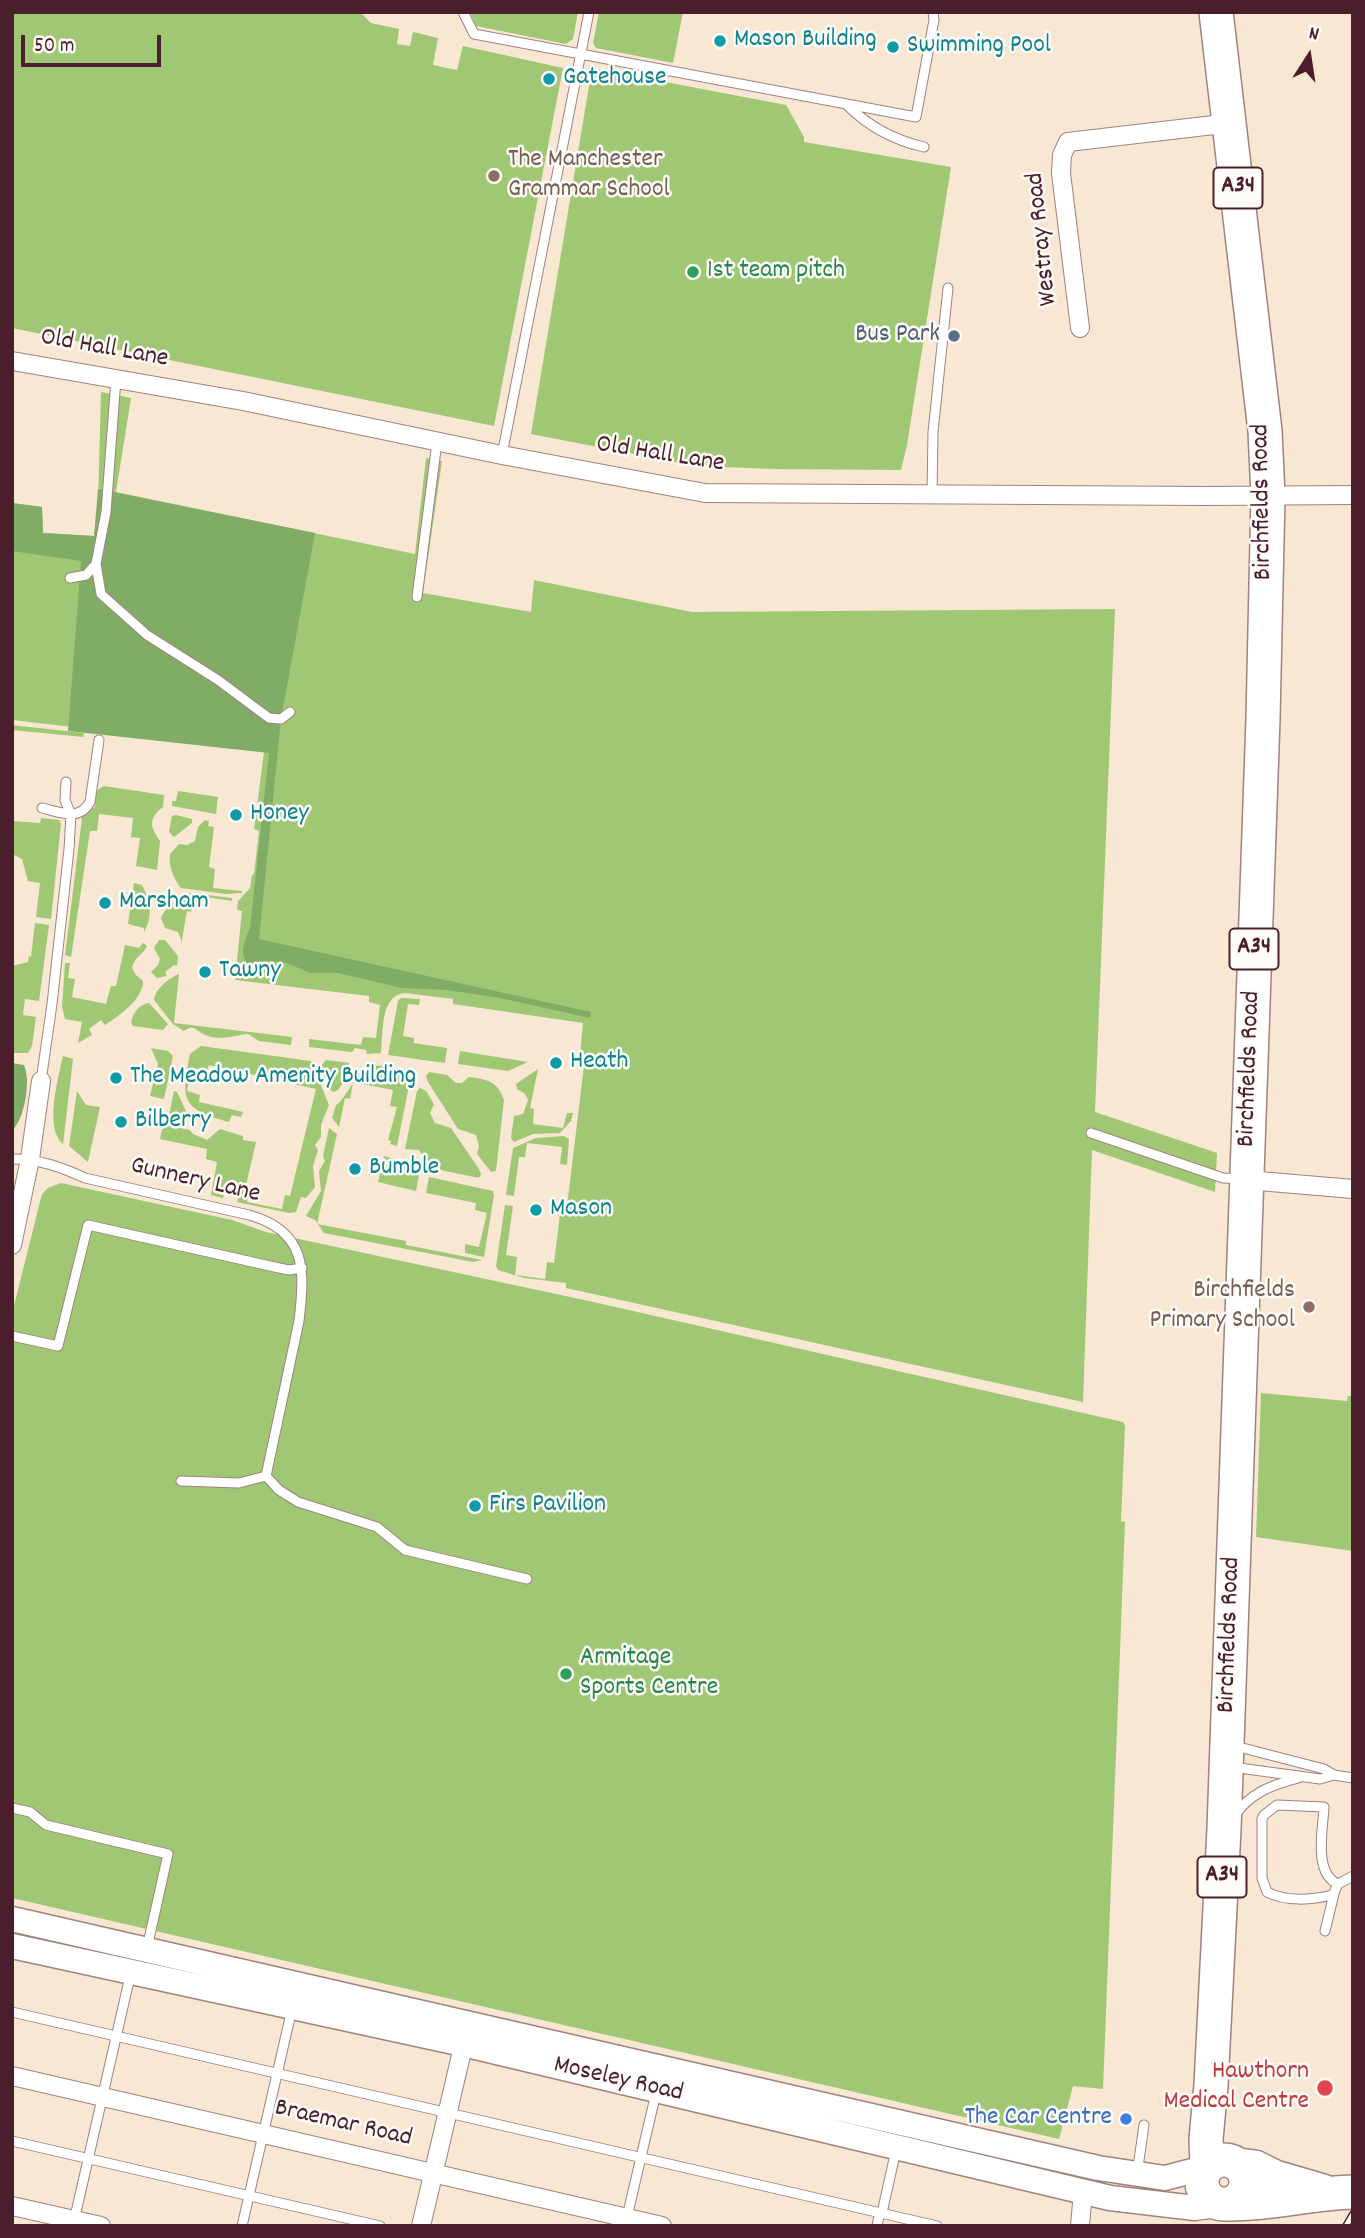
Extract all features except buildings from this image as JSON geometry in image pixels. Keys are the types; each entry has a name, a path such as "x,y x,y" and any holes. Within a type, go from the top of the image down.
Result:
{"highway":[{"name":"Birchfields Road","path":"1216,12 1265,431 1268,496 1247,1180 1211,2085 1223,2165"},
{"name":"Moseley Road","path":"1223,2165 1255,2167 1275,2177 1341,2192"},
{"name":"A34","path":"1223,2165 1246,2174 1246,2186 1241,2197 1225,2204"},
{"name":"Moseley Road","path":"1225,2204 1273,2203 1341,2192"}],"main road":[{"name":"Moseley Road","path":"12,1919 147,1950 466,2034 657,2091 1083,2192 1174,2207 1195,2208 1225,2204"},
{"name":"Moseley Road","path":"12,1946 292,2006 466,2034 1136,2175 1165,2178 1223,2165"}],"street":[{"name":"Westray Road","path":"1080,328 1062,173 1062,155 1068,142 1231,123"},
{"name":"Old Hall Lane","path":"12,360 243,401 502,455 705,493 1353,495"},
{"path":"12,1245 21,1159 41,1081"},
{"path":"1247,1180 1353,1189"},
{"path":"421,2226 466,2034"},
{"name":"Braemar Road","path":"12,2076 658,2225"},
{"path":"1080,2226 1083,2192"},
{"path":"12,2206 74,2223 101,2226"}],"lane":[{"path":"463,12 474,34 916,117 934,20 933,12"},
{"path":"502,455 589,12"},
{"path":"846,103 863,120 883,133 924,147"},
{"path":"932,495 933,432 948,288"},
{"path":"116,379 106,512 96,564 101,594 148,635 218,680 269,718 281,719 290,712"},
{"path":"417,597 437,442"},
{"path":"70,578 86,575 96,564"},
{"path":"42,808 71,815 80,814 90,802 99,740"},
{"path":"41,1081 52,1004 71,815 65,800 66,782"},
{"path":"1091,1133 1223,1178 1247,1180"},
{"name":"Gunnery Lane","path":"21,1159 63,1168 85,1178 249,1214 274,1223 297,1251 303,1278 299,1321 266,1476"},
{"path":"12,1336 58,1346 88,1225 279,1268 302,1268"},
{"path":"181,1480 239,1483 266,1476 279,1490 298,1502 377,1527 405,1550 527,1579"},
{"path":"1226,1755 1324,1769 1334,1775 1353,1779"},
{"path":"1226,1755 1303,1777 1320,1779 1334,1775"},
{"path":"1223,1836 1239,1810 1259,1791 1303,1777"},
{"path":"1332,1895 1320,1899 1283,1898 1267,1892 1262,1878 1264,1815 1277,1805 1324,1807 1322,1865 1327,1875 1338,1884"},
{"path":"12,1808 30,1812 46,1825 169,1854 147,1950"},
{"path":"1325,1931 1332,1895 1338,1884 1353,1876"},
{"path":"74,2223 132,1971"},
{"path":"242,2226 292,2006"},
{"path":"12,2012 937,2226"},
{"path":"627,2217 657,2091"},
{"path":"1136,2175 1144,2126"},
{"path":"12,2141 380,2226"},
{"path":"877,2226 897,2148"}],"green space":[{"path":"12,12 360,12 371,23 399,29 397,44 410,46 413,32 438,38 433,65 457,70 463,46 563,68 494,426 12,328"},
{"path":"470,12 578,12 573,39 566,44 476,26"},
{"path":"599,12 683,12 673,63 596,48 593,43"},
{"path":"592,68 786,105 804,137 804,142 951,167 901,470 696,466 531,434"},
{"path":"101,392 131,398 116,492 415,554 426,458 442,461 423,593 531,612 534,580 692,612 1115,609 1095,1112 1217,1153 1215,1192 1092,1150 1083,1402 566,1288 566,1283 524,1278 498,1270 496,1266 505,1205 513,1206 506,1255 517,1257 515,1275 545,1279 547,1262 554,1263 560,1214 566,1215 584,1066 579,1064 583,1023 453,1004 453,999 405,993 391,1000 387,1008 381,1053 367,1054 366,1050 355,1048 352,1052 309,1047 309,1039 361,1045 363,1037 376,1038 380,1005 369,1002 369,996 235,980 242,911 237,910 238,901 250,888 254,874 259,831 254,829 264,752 276,753 154,731 12,720 12,503 42,507 43,533 94,536 98,504"},
{"path":"98,489 315,533 281,719 259,939 591,1012 590,1018 500,998 447,990 402,988 338,973 310,973 287,963 247,963 243,950 250,928 269,753 68,731 81,561 12,551 12,503 42,507 43,533 94,536"},
{"path":"12,725 84,733 83,737 12,730"},
{"path":"104,786 164,795 163,807 152,823 160,841 157,870 136,866 140,838 131,837 133,818 99,814 97,831 90,831 71,957 65,955 82,818 95,807 96,791"},
{"path":"178,791 218,797 216,814 172,806"},
{"path":"172,816 192,819 192,823 174,837 169,832"},
{"path":"41,818 59,820 61,824 51,919 36,917 40,883 28,881 22,859 12,854 12,821 40,823"},
{"path":"205,820 209,821 208,826 214,827 209,867 215,869 213,888 242,893 226,894 181,888 176,881 170,854 179,844 187,845 195,841 198,827"},
{"path":"134,883 142,885 149,903 149,920 144,932 144,928 128,924"},
{"path":"190,893 232,898 232,901 194,895 191,912 187,911 181,945 178,932 165,928 161,918 173,903"},
{"path":"35,923 49,925 39,1001 25,999 23,1015 36,1017 32,1046 28,1053 12,1053 12,966 28,962 29,956 31,957"},
{"path":"159,940 165,940 178,956 177,966 174,965 165,972 167,976 157,978 151,972 160,959 154,948"},
{"path":"143,943 147,946 132,968 143,981 139,994 130,1006 111,1021 105,1025 101,1020 89,1029 92,1035 78,1043 82,1022 65,1019 62,1007 65,963 70,963 68,978 75,979 72,997 106,1004 111,986 116,986 125,945 139,948"},
{"path":"179,974 174,1023 292,1037 291,1045 259,1041 248,1034 215,1038 192,1028 184,1031 173,1024 154,1000 163,984"},
{"path":"401,998 420,999 419,1005 408,1004 403,1036 414,1038 414,1043 447,1048 445,1063 388,1055 398,1001"},
{"path":"149,1003 168,1024 163,1030 133,1026 131,1022 135,1012 142,1005"},
{"path":"201,1046 311,1061 329,1105 321,1125 321,1137 315,1145 318,1150 313,1166 315,1187 306,1198 301,1197 296,1212 289,1213 237,1202 241,1186 227,1183 223,1198 211,1195 217,1162 206,1159 207,1149 160,1139 162,1129 169,1126 190,1130 207,1140 220,1129 243,1136 243,1140 256,1142 246,1185 250,1187 247,1202 282,1209 285,1195 290,1196 316,1089 209,1065 207,1071 192,1068 187,1091 200,1095 199,1102 243,1112 241,1117 232,1115 229,1122 213,1117 193,1107 186,1092 190,1054"},
{"path":"151,1048 168,1051 173,1056 164,1099 150,1096 158,1064"},
{"path":"460,1051 528,1062 508,1071 458,1064"},
{"path":"63,1056 73,1059 63,1144 57,1137 53,1115"},
{"path":"326,1060 349,1063 352,1070 338,1090 333,1092 320,1067"},
{"path":"12,1063 24,1065 27,1089 23,1109 12,1131"},
{"path":"368,1065 397,1068 411,1076 397,1146 390,1144 391,1141 388,1140 397,1107 390,1106 393,1090 354,1082"},
{"path":"538,1069 530,1108 534,1109 533,1124 563,1128 567,1113 573,1113 571,1121 560,1133 533,1134 514,1142 511,1138 514,1116 523,1114 528,1100 525,1094 517,1089 516,1084"},
{"path":"429,1072 447,1075 456,1083 462,1083 469,1077 481,1079 491,1082 498,1089 504,1100 496,1171 491,1172 477,1154 479,1146 476,1135 458,1129 428,1082 426,1076"},
{"path":"353,1084 350,1099 345,1098 339,1127 332,1118 336,1105"},
{"path":"420,1088 426,1091 434,1104 430,1113 435,1123 451,1128 479,1169 479,1178 421,1166 422,1155 419,1150 405,1149 417,1091"},
{"path":"77,1091 86,1105 100,1107 88,1162 69,1146"},
{"path":"174,1091 187,1113 181,1121 169,1116"},
{"path":"329,1128 337,1134 317,1223 306,1216 321,1191 319,1171 325,1161 323,1156"},
{"path":"564,1136 569,1139 567,1165 560,1164 562,1147 527,1143 525,1157 519,1157 514,1196 506,1195 513,1148 536,1138"},
{"path":"384,1156 394,1159 419,1175 416,1191 378,1182"},
{"path":"429,1177 493,1191 484,1257 465,1253 465,1244 479,1247 487,1213 475,1210 476,1203 426,1193"},
{"name":"Armitage Sports Centre","path":"61,1183 232,1220 266,1232 589,1301 1123,1422 1121,1521 1125,1522 1103,2089 1073,2086 1059,2139 12,1898 12,1314 42,1194 48,1188"},
{"path":"318,1224 406,1241 406,1245 482,1260 473,1262 324,1233"},
{"path":"1261,1393 1347,1401 1348,1396 1353,1396 1353,1551 1256,1537"}],"railway":[{"path":"1346,2226 1353,2214"}],"place":[{"name":"Mason Building","path":"720,41"},
{"name":"Swimming Pool","path":"893,47"},
{"name":"Gatehouse","path":"549,79"},
{"name":"The Manchester Grammar School","path":"494,176"},
{"name":"1st team pitch","path":"693,272"},
{"name":"Bus Park","path":"954,336"},
{"name":"Honey","path":"236,815"},
{"name":"Marsham","path":"105,903"},
{"name":"Tawny","path":"205,972"},
{"name":"Heath","path":"556,1063"},
{"name":"The Meadow Amenity Building","path":"116,1078"},
{"name":"Bilberry","path":"121,1122"},
{"name":"Bumble","path":"355,1169"},
{"name":"Mason","path":"536,1210"},
{"name":"Birchfields Primary School","path":"1309,1307"},
{"name":"Firs Pavilion","path":"475,1506"},
{"name":"Armitage Sports Centre","path":"566,1674"},
{"name":"Hawthorn Medical Centre","path":"1325,2088"},
{"name":"The Car Centre","path":"1126,2119"}]}
